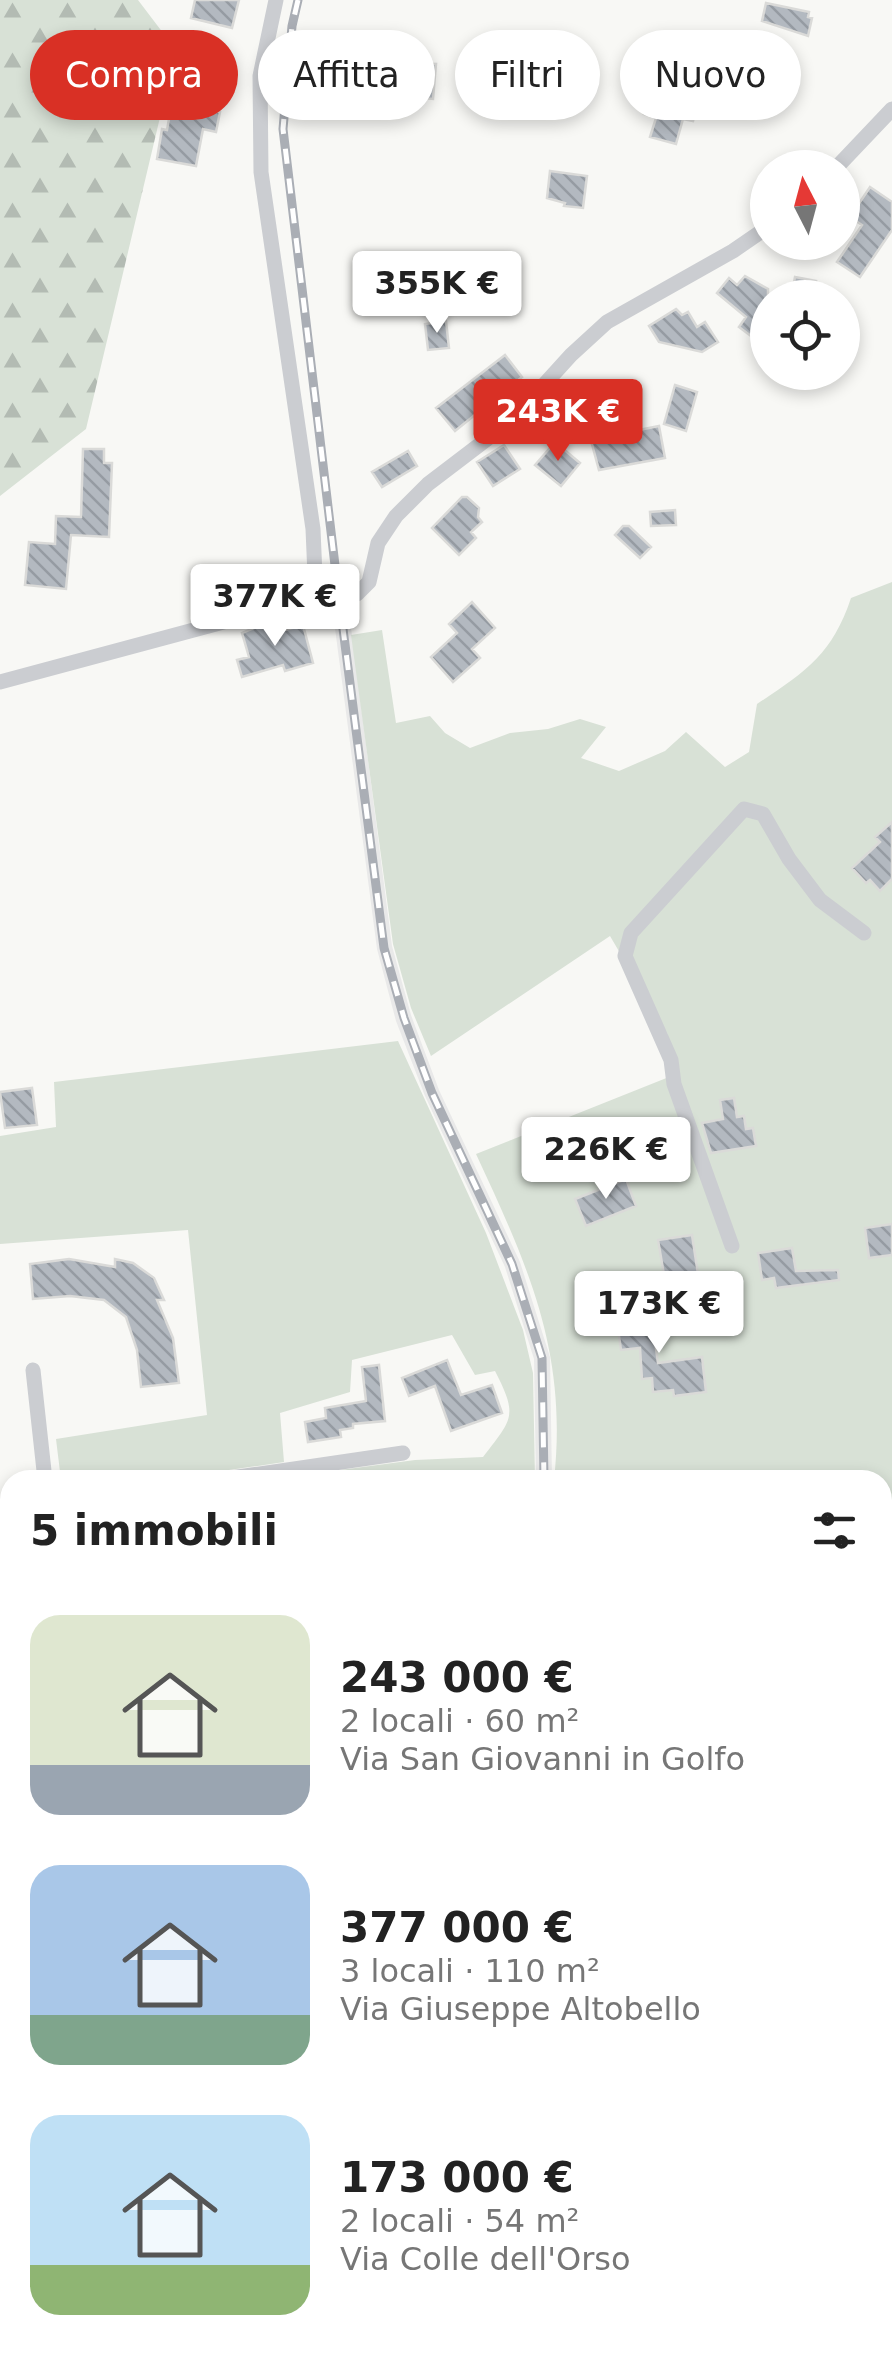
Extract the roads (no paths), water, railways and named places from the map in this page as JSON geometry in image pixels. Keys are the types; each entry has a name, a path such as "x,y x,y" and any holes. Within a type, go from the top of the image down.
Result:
{"street":[{"path":"276,0 260,76 261,172 312,529 315,576 305,600"},
{"path":"853,150 892,108"},
{"path":"0,682 305,600 357,594 368,582 378,543 396,516 428,484 512,420 571,355 608,322 750,239"},
{"path":"732,1246 674,1084 671,1060 625,956 630,933 744,809 763,814 788,859 820,900 864,933"},
{"path":"34,1370 44,1470"},
{"path":"284,1470 404,1452"}],"railway":[{"path":"298,0 283,129 384,948 404,1018 432,1093 512,1264 542,1358 544,1470"}]}
